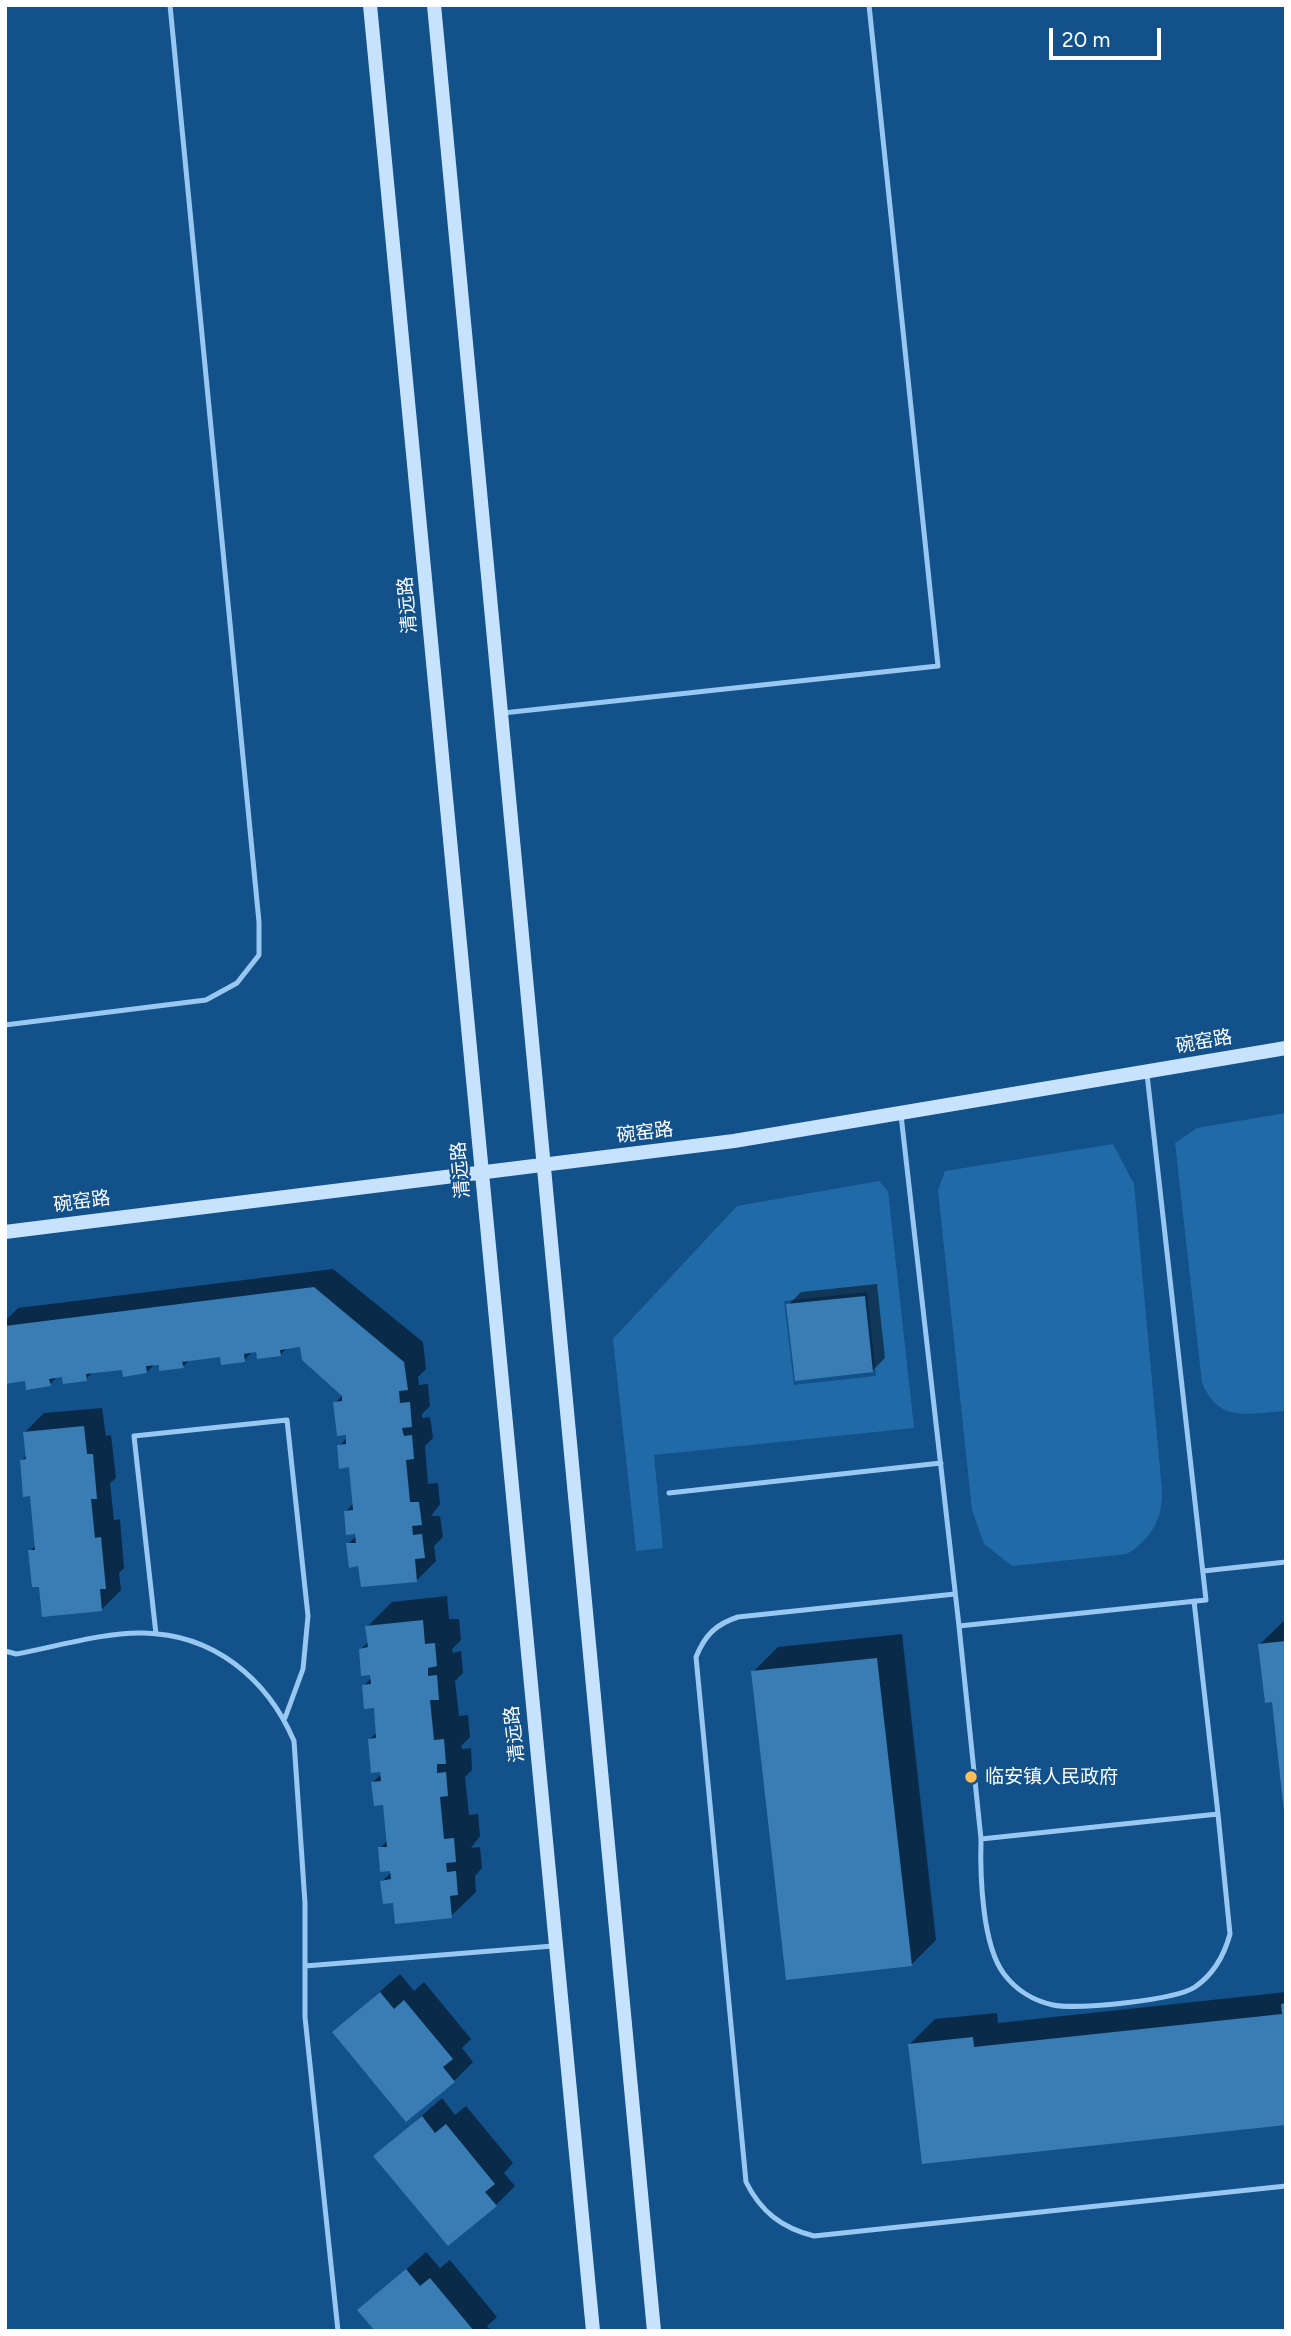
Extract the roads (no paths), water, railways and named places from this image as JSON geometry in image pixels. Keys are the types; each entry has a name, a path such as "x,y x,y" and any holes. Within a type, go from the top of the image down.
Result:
{"main road":[{"name":"清远路","path":"370,5 593,2331"},
{"path":"434,5 654,2331"},
{"name":"碗窑路","path":"5,1232 734,1141 1286,1048"}],"lane":[{"path":"5,1025 206,1000 237,983 259,955 257,895 170,5"},
{"path":"500,714 938,666 869,5"},
{"path":"958,1626 1206,1600 1147,1071"},
{"path":"901,1113 981,1839 980,1872 994,1958 1005,1976 1020,1991 1036,2000 1072,2006 1177,1996 1209,1976 1228,1942 1230,1934 1194,1601"},
{"path":"156,1634 134,1436 287,1420 309,1616 303,1669 285,1718"},
{"path":"669,1493 940,1463"},
{"path":"1203,1571 1286,1562"},
{"path":"955,1594 738,1617 715,1628 707,1636 696,1657 747,2182 754,2198 780,2224 814,2236 1286,2186"},
{"path":"5,1651 16,1654 117,1636 156,1634 188,1639 234,1662 254,1679 285,1718 294,1741 305,1903 304,2017 338,2331"},
{"path":"981,1839 1218,1814"},
{"path":"305,1966 556,1946"}],"place":[{"name":"临安镇人民政府","path":"971,1777"}]}
